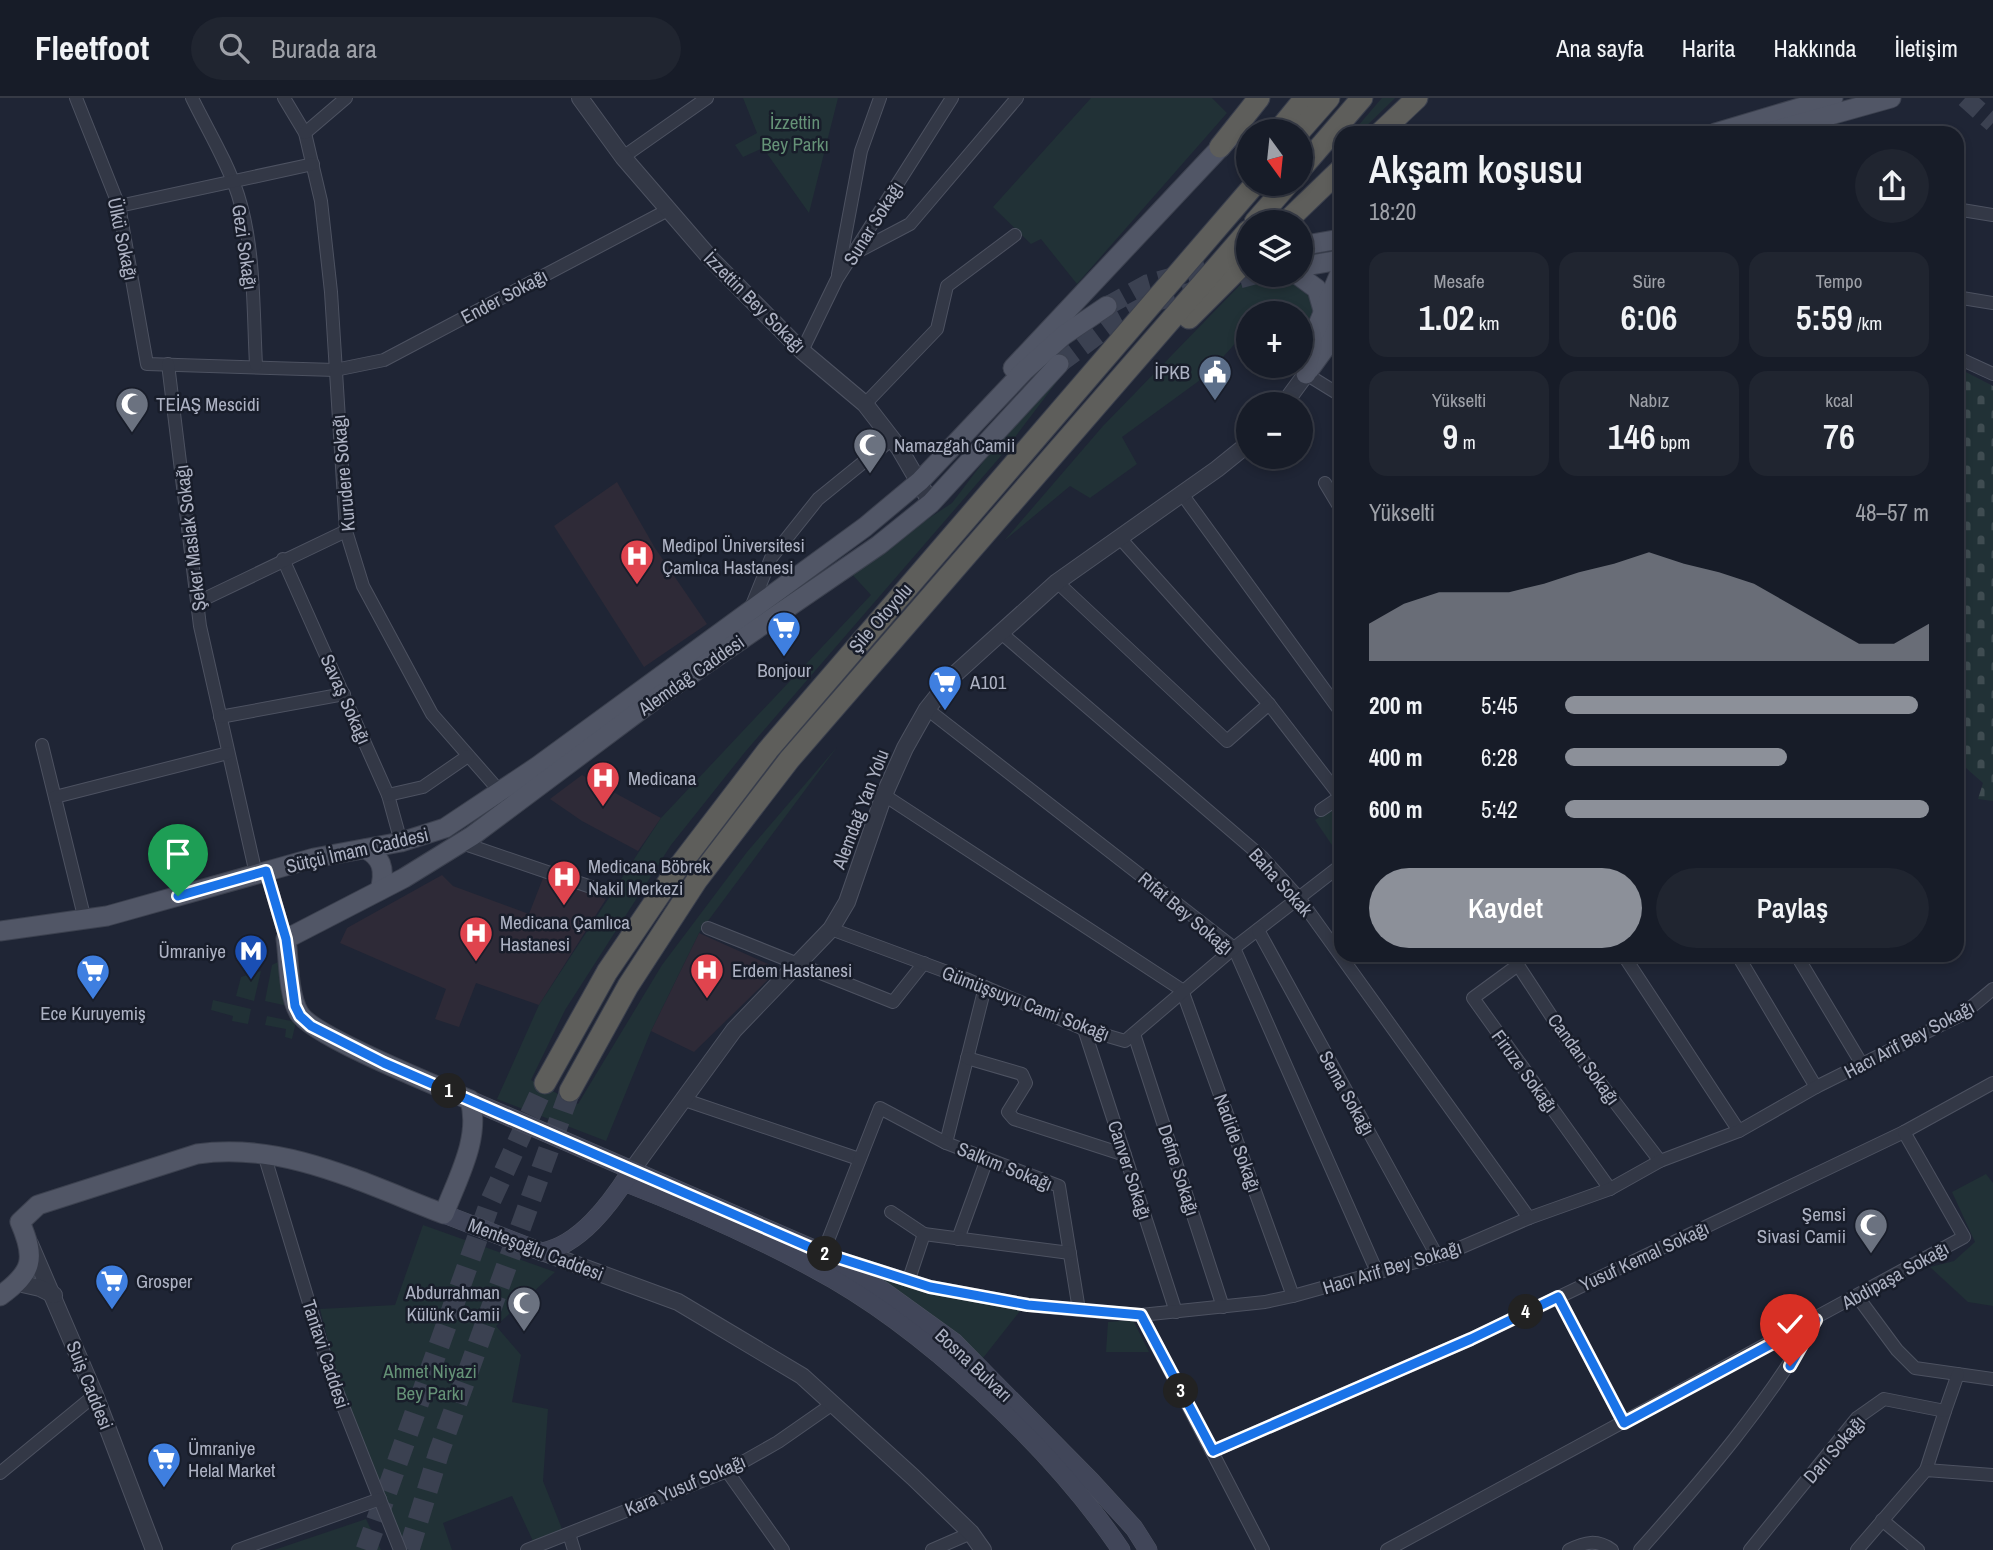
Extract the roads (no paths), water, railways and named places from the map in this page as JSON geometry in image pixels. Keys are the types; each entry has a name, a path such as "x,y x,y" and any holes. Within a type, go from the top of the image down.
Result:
{"highway":[{"path":"1220,147 1259,98"},
{"path":"1288,119 1305,98"},
{"path":"1311,119 1329,98"},
{"path":"1338,126 1362,98"},
{"path":"1387,126 1417,98"},
{"path":"1313,155 1334,131"},
{"path":"1298,210 1334,176"},
{"path":"1159,294 1236,185"},
{"name":"Şile Otoyolu","path":"545,1083 615,960 677,869 768,750 1245,196"},
{"path":"1265,210 1278,196"},
{"name":"Şile Otoyolu","path":"570,1091 628,986 697,880 789,760 1236,245"},
{"path":"1059,449 1236,271"}],"main road":[{"path":"977,421 1020,358 1269,98"},
{"path":"1738,126 1833,98"},
{"path":"1804,126 1891,98"},
{"path":"1313,244 1334,240"},
{"path":"1313,265 1334,261"},
{"path":"1313,286 1332,308 1328,344 1313,364"},
{"name":"Alemdağ Caddesi","path":"286,939 417,870 462,843 508,798 749,612 865,527 920,481 1024,371 1064,335 1107,306"},
{"name":"Alemdağ Caddesi","path":"508,798 879,545 931,503 1059,364"},
{"name":"Sütçü İmam Caddesi","path":"0,931 107,916 261,872 401,842 445,828 508,798"},
{"path":"401,842 400,859 410,870 417,870"},
{"path":"365,849 379,858 382,864 380,890"},
{"name":"Bosna Bulvarı","path":"286,939 295,1006 300,1016 311,1026 628,1176 814,1269 866,1302 944,1359 1037,1446 1096,1513 1121,1550"},
{"path":"443,1214 473,1133 475,1116 471,1100"},
{"name":"Menteşoğlu Caddesi","path":"20,1222 38,1205 179,1157 215,1151 264,1154 324,1168 542,1252"},
{"path":"542,1252 558,1249 574,1241 628,1176"},
{"name":"Bosna Bulvarı","path":"628,1176 823,1253 954,1342 1082,1472 1134,1528 1148,1550"},
{"name":"Suiş Caddesi","path":"20,1222 29,1244"},
{"path":"0,1296 18,1283 27,1270 29,1244"}],"street":[{"name":"Ülkü Sokağı","path":"76,98 119,206 146,363 168,364"},
{"name":"Gezi Sokağı","path":"192,98 232,179 243,214 256,365"},
{"name":"Kurudere Sokağı","path":"284,98 305,134 313,164 328,262 346,531 363,586 432,714 508,798"},
{"path":"305,134 346,98"},
{"name":"İzzettin Bey Sokağı","path":"580,98 623,157 711,259 802,351 865,404 892,439 931,503"},
{"path":"623,157 707,98"},
{"path":"838,279 861,151 880,98"},
{"name":"Sunar Sokağı","path":"802,351 838,279 952,98"},
{"path":"855,253 910,224 1017,98"},
{"path":"119,206 232,179 313,164"},
{"name":"Ender Sokağı","path":"335,370 384,360 668,210"},
{"path":"1964,210 1993,215"},
{"path":"865,404 937,329 947,286 1015,235"},
{"path":"1964,299 1993,303"},
{"path":"1964,361 1993,374"},
{"path":"168,364 256,365 335,370"},
{"name":"Şeker Maslak Sokağı","path":"168,364 200,601 200,626 228,753 261,872 286,939"},
{"path":"1312,378 1334,391"},
{"path":"749,612 771,558 818,499 892,439"},
{"name":"Alemdağ Yan Yolu","path":"628,1176 734,1030 831,929 847,902 884,795 905,748 928,709 954,676 1057,582 1236,453"},
{"path":"1325,483 1334,498"},
{"path":"1182,494 1334,703"},
{"path":"200,601 346,531"},
{"path":"1119,537 1269,704 1334,788"},
{"name":"Savaş Sokağı","path":"283,559 388,795 401,842"},
{"path":"1057,582 1227,741 1269,704"},
{"name":"Baha Sokak","path":"1000,632 1262,857 1300,898 1334,946"},
{"path":"220,717 344,694"},
{"name":"Rıfat Bey Sokağı","path":"928,709 1234,948 1377,1272"},
{"path":"42,745 85,919"},
{"path":"55,797 228,753"},
{"path":"388,795 423,787 468,756"},
{"path":"884,795 1182,990"},
{"path":"1321,810 1334,800"},
{"path":"462,843 597,889"},
{"name":"Gümüşsuyu Cami Sokağı","path":"831,929 985,987 1084,1029 1125,1041 1163,1012 1182,990 1334,871"},
{"path":"708,928 893,1002 924,963"},
{"name":"Sema Sokağı","path":"1258,930 1437,1256"},
{"name":"Baha Sokak","path":"1346,962 1529,1218"},
{"name":"Firuze Sokağı","path":"1513,962 1473,998 1610,1189"},
{"name":"Candan Sokağı","path":"1516,962 1566,1037 1660,1161"},
{"path":"1628,962 1739,1130"},
{"path":"1742,962 1816,1087"},
{"path":"1801,962 1863,1066"},
{"name":"Salkım Sokağı","path":"985,987 946,1143 1059,1186 1079,1310"},
{"name":"Hacı Arif Bey Sokağı","path":"823,1253 930,1287 1028,1305 1079,1310 1141,1315 1223,1307 1293,1296 1437,1256 1529,1218 1610,1189 1660,1161 1739,1130 1816,1087 1964,1014 1993,989"},
{"name":"Nadide Sokağı","path":"1182,990 1293,1296"},
{"name":"Canver Sokağı","path":"1084,1029 1176,1312"},
{"name":"Defne Sokağı","path":"1134,1034 1223,1307"},
{"path":"967,1058 1021,1074 1025,1078 1026,1083 1009,1112 1014,1119 1125,1154"},
{"name":"Yusuf Kemal Sokağı","path":"1213,1451 1471,1339 1904,1132 1993,1083"},
{"path":"682,1099 859,1159"},
{"path":"823,1253 880,1108 946,1143"},
{"name":"Abdipaşa Sokağı","path":"1387,1550 1816,1320 1964,1237 1904,1132"},
{"name":"Tantavi Caddesi","path":"264,1154 331,1376 400,1550"},
{"path":"958,1239 987,1158"},
{"path":"891,1212 923,1234 1070,1253"},
{"path":"909,1279 923,1234"},
{"path":"574,1241 579,1266"},
{"name":"Suiş Caddesi","path":"29,1244 54,1295 95,1395 154,1550"},
{"name":"Menteşoğlu Caddesi","path":"542,1252 678,1302 802,1376 834,1402 971,1533 984,1550"},
{"path":"18,1283 40,1288 54,1295"},
{"path":"1857,1296 1897,1350 1915,1368 1993,1379"},
{"path":"1558,1297 1624,1423"},
{"path":"1141,1315 1263,1550"},
{"path":"1640,1550 1714,1467 1790,1366 1816,1320"},
{"path":"1857,1550 1926,1470 1958,1374"},
{"path":"0,1473 95,1395"},
{"name":"Darı Sokağı","path":"1750,1550 1857,1418 1884,1399 1945,1411"},
{"name":"Kara Yusuf Sokağı","path":"527,1550 727,1471 778,1443 834,1402"},
{"path":"1926,1470 1993,1475"},
{"path":"727,1471 783,1550"},
{"path":"238,1550 380,1499"},
{"path":"1882,1520 1918,1550"},
{"path":"932,1550 971,1533"},
{"path":"569,1534 574,1550"},
{"path":"1569,1550 1583,1543 1601,1542 1612,1550"}],"tunnel":[{"path":"1965,98 1993,123"},
{"path":"1107,306 1147,284 1226,262"},
{"path":"1059,364 1115,322 1150,303 1236,280"},
{"path":"366,1550 491,1200 545,1083"},
{"path":"409,1550 439,1452 570,1091"}],"place":[{"name":"İPKB","path":"1215,402"},
{"name":"TEİAŞ Mescidi","path":"132,434"},
{"name":"Namazgah Camii","path":"870,475"},
{"name":"Medipol Üniversitesi Çamlıca Hastanesi","path":"637,586"},
{"name":"Bonjour","path":"784,658"},
{"name":"A101","path":"945,712"},
{"name":"Medicana","path":"603,808"},
{"name":"Medicana Böbrek Nakil Merkezi","path":"564,907"},
{"name":"Medicana Çamlıca Hastanesi","path":"476,963"},
{"name":"Ümraniye","path":"251,981"},
{"name":"Erdem Hastanesi","path":"707,1000"},
{"name":"Ece Kuruyemiş","path":"93,1001"},
{"name":"Şemsi Sivasi Camii","path":"1871,1255"},
{"name":"Grosper","path":"112,1311"},
{"name":"Abdurrahman Külünk Camii","path":"524,1333"},
{"name":"Ümraniye Helal Market","path":"164,1489"}],"park label":[{"name":"İzzettin Bey Parkı","path":"795,133"},
{"name":"Ahmet Niyazi Bey Parkı","path":"430,1382"}]}
